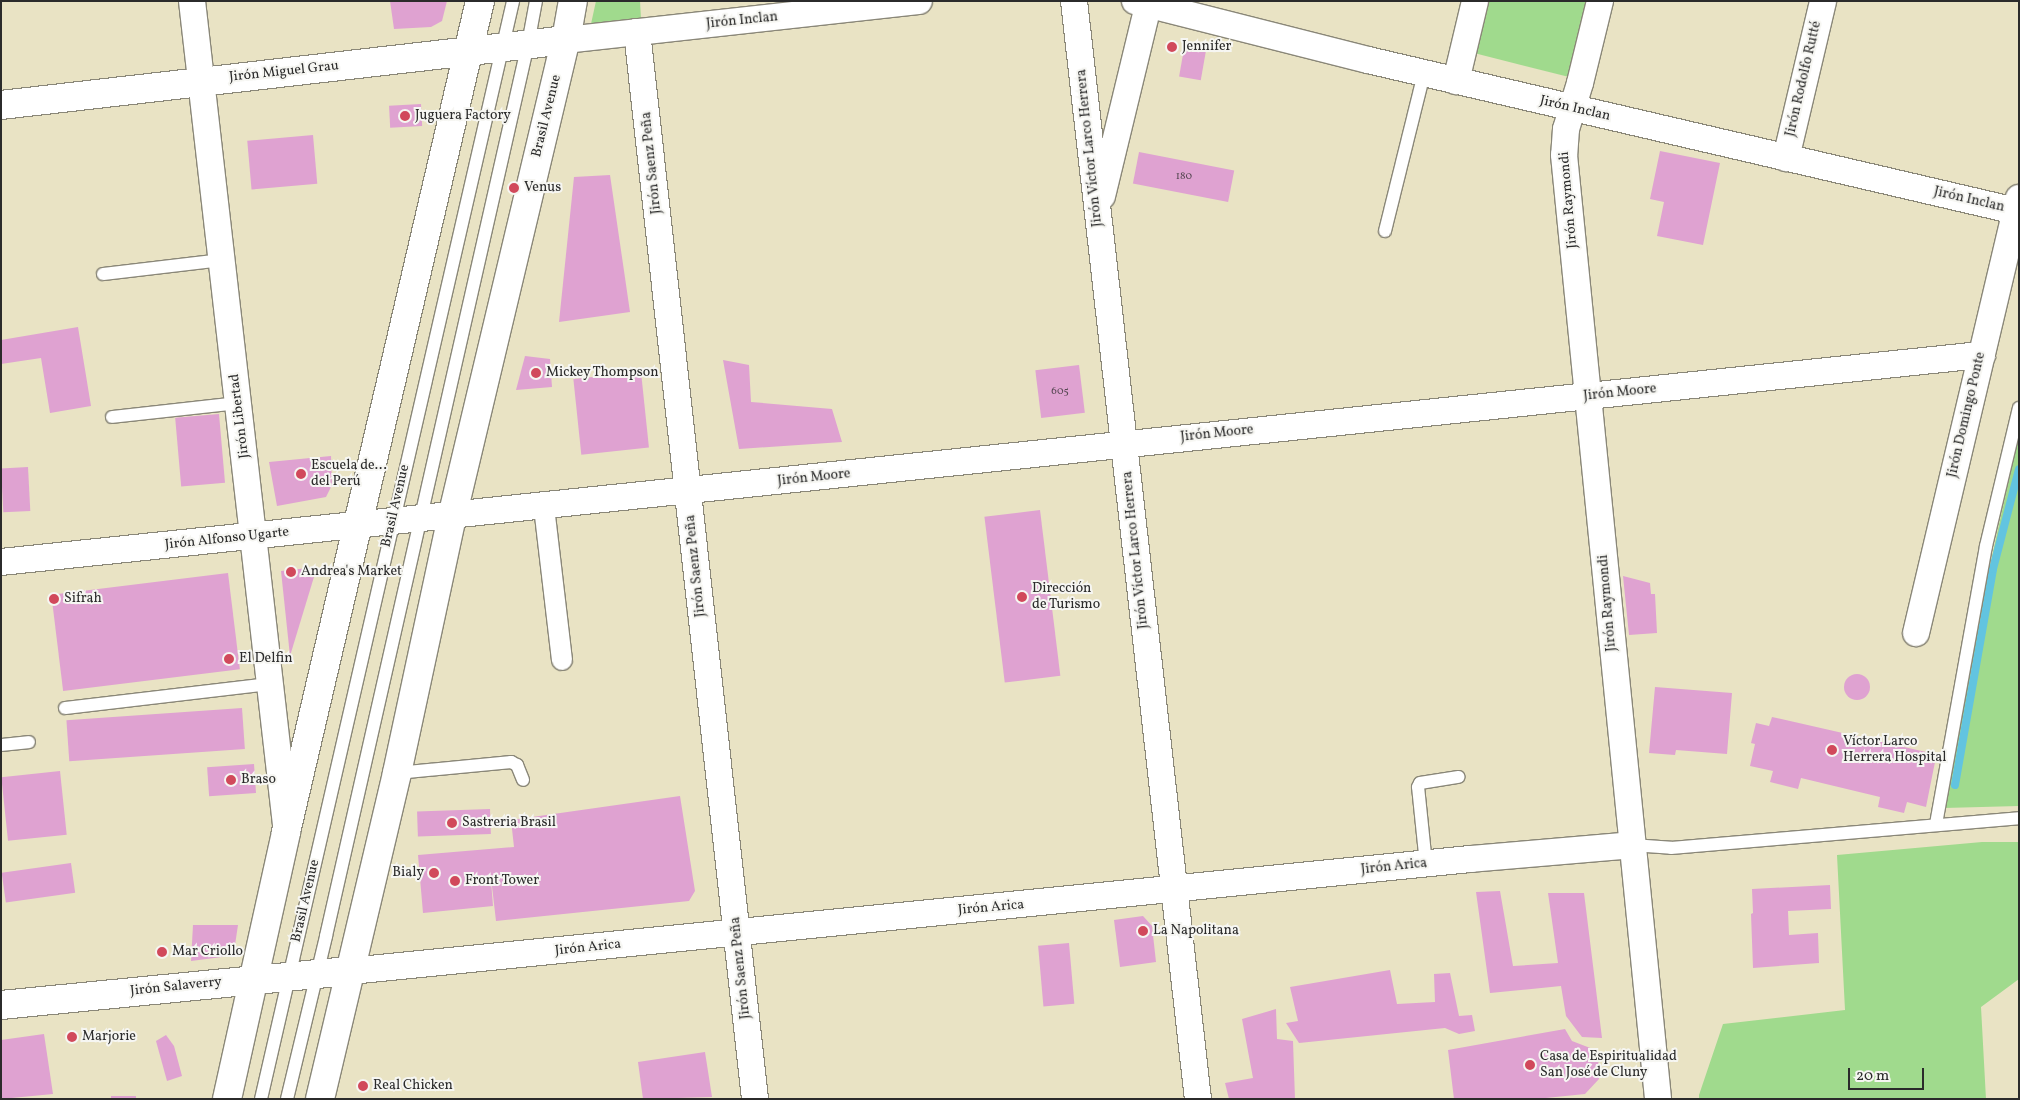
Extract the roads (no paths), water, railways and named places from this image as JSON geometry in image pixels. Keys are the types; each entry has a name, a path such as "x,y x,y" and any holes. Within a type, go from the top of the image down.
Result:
{"main road":[{"path":"227,1099 286,832 480,1"},
{"name":"Brasil Avenue","path":"320,1099 396,773 452,516 566,40 573,1"},
{"name":"Jirón Miguel Grau","path":"1,105 566,40"},
{"name":"Jirón Salaverry","path":"1,1005 350,971"}],"street":[{"name":"Jirón Libertad","path":"192,1 239,403 286,832"},
{"name":"Jirón Inclan","path":"566,40 919,1"},
{"name":"Jirón Víctor Larco Herrera","path":"1074,1 1198,1099"},
{"path":"1456,80 1475,1"},
{"name":"Jirón Raymondi","path":"1600,1 1566,129 1564,155 1658,1099"},
{"name":"Jirón Rodolfo Rutté","path":"1786,158 1823,1"},
{"name":"Jirón Inclan","path":"1144,2 1424,73 1786,158 2017,204"},
{"path":"1098,214 1144,2"},
{"name":"Jirón Saenz Peña","path":"637,32 755,1099"},
{"name":"Jirón Domingo Ponte","path":"1916,633 2017,204"},
{"name":"Jirón Moore","path":"452,516 1982,355"},
{"path":"544,507 562,660"},
{"name":"Jirón Alfonso Ugarte","path":"1,562 452,516"},
{"name":"Jirón Arica","path":"350,971 1632,845"}],"lane":[{"name":"Brasil Avenue","path":"287,1099 420,520 516,46 513,1"},
{"name":"Brasil Avenue","path":"260,1099 392,522 516,46 536,1"},
{"path":"1385,231 1424,73"},
{"path":"103,274 222,260"},
{"path":"112,417 239,403"},
{"path":"1936,824 1986,546 2019,408"},
{"path":"66,708 270,684"},
{"path":"1,745 29,742"},
{"path":"396,773 510,762 517,765 523,780"},
{"path":"1426,864 1418,787 1420,783 1459,777"},
{"path":"1632,845 1671,848 2019,818"}],"waterway":[{"path":"1955,785 1993,569 2019,469"}],"place":[{"name":"Jennifer","path":"1172,47"},
{"name":"Juguera Factory","path":"405,116"},
{"name":"Venus","path":"514,188"},
{"name":"Mickey Thompson","path":"536,373"},
{"name":"Escuela de... del Perú","path":"301,474"},
{"name":"Andrea's Market","path":"291,572"},
{"name":"Dirección de Turismo","path":"1022,597"},
{"name":"Sifrah","path":"54,599"},
{"name":"El Delfin","path":"229,659"},
{"name":"Víctor Larco Herrera Hospital","path":"1832,750"},
{"name":"Braso","path":"231,780"},
{"name":"Sastreria Brasil","path":"452,823"},
{"name":"Bialy","path":"434,873"},
{"name":"Front Tower","path":"455,881"},
{"name":"La Napolitana","path":"1143,931"},
{"name":"Mar Criollo","path":"162,952"},
{"name":"Marjorie","path":"72,1037"},
{"name":"Casa de Espiritualidad San José de Cluny","path":"1530,1065"},
{"name":"Real Chicken","path":"363,1086"}]}
